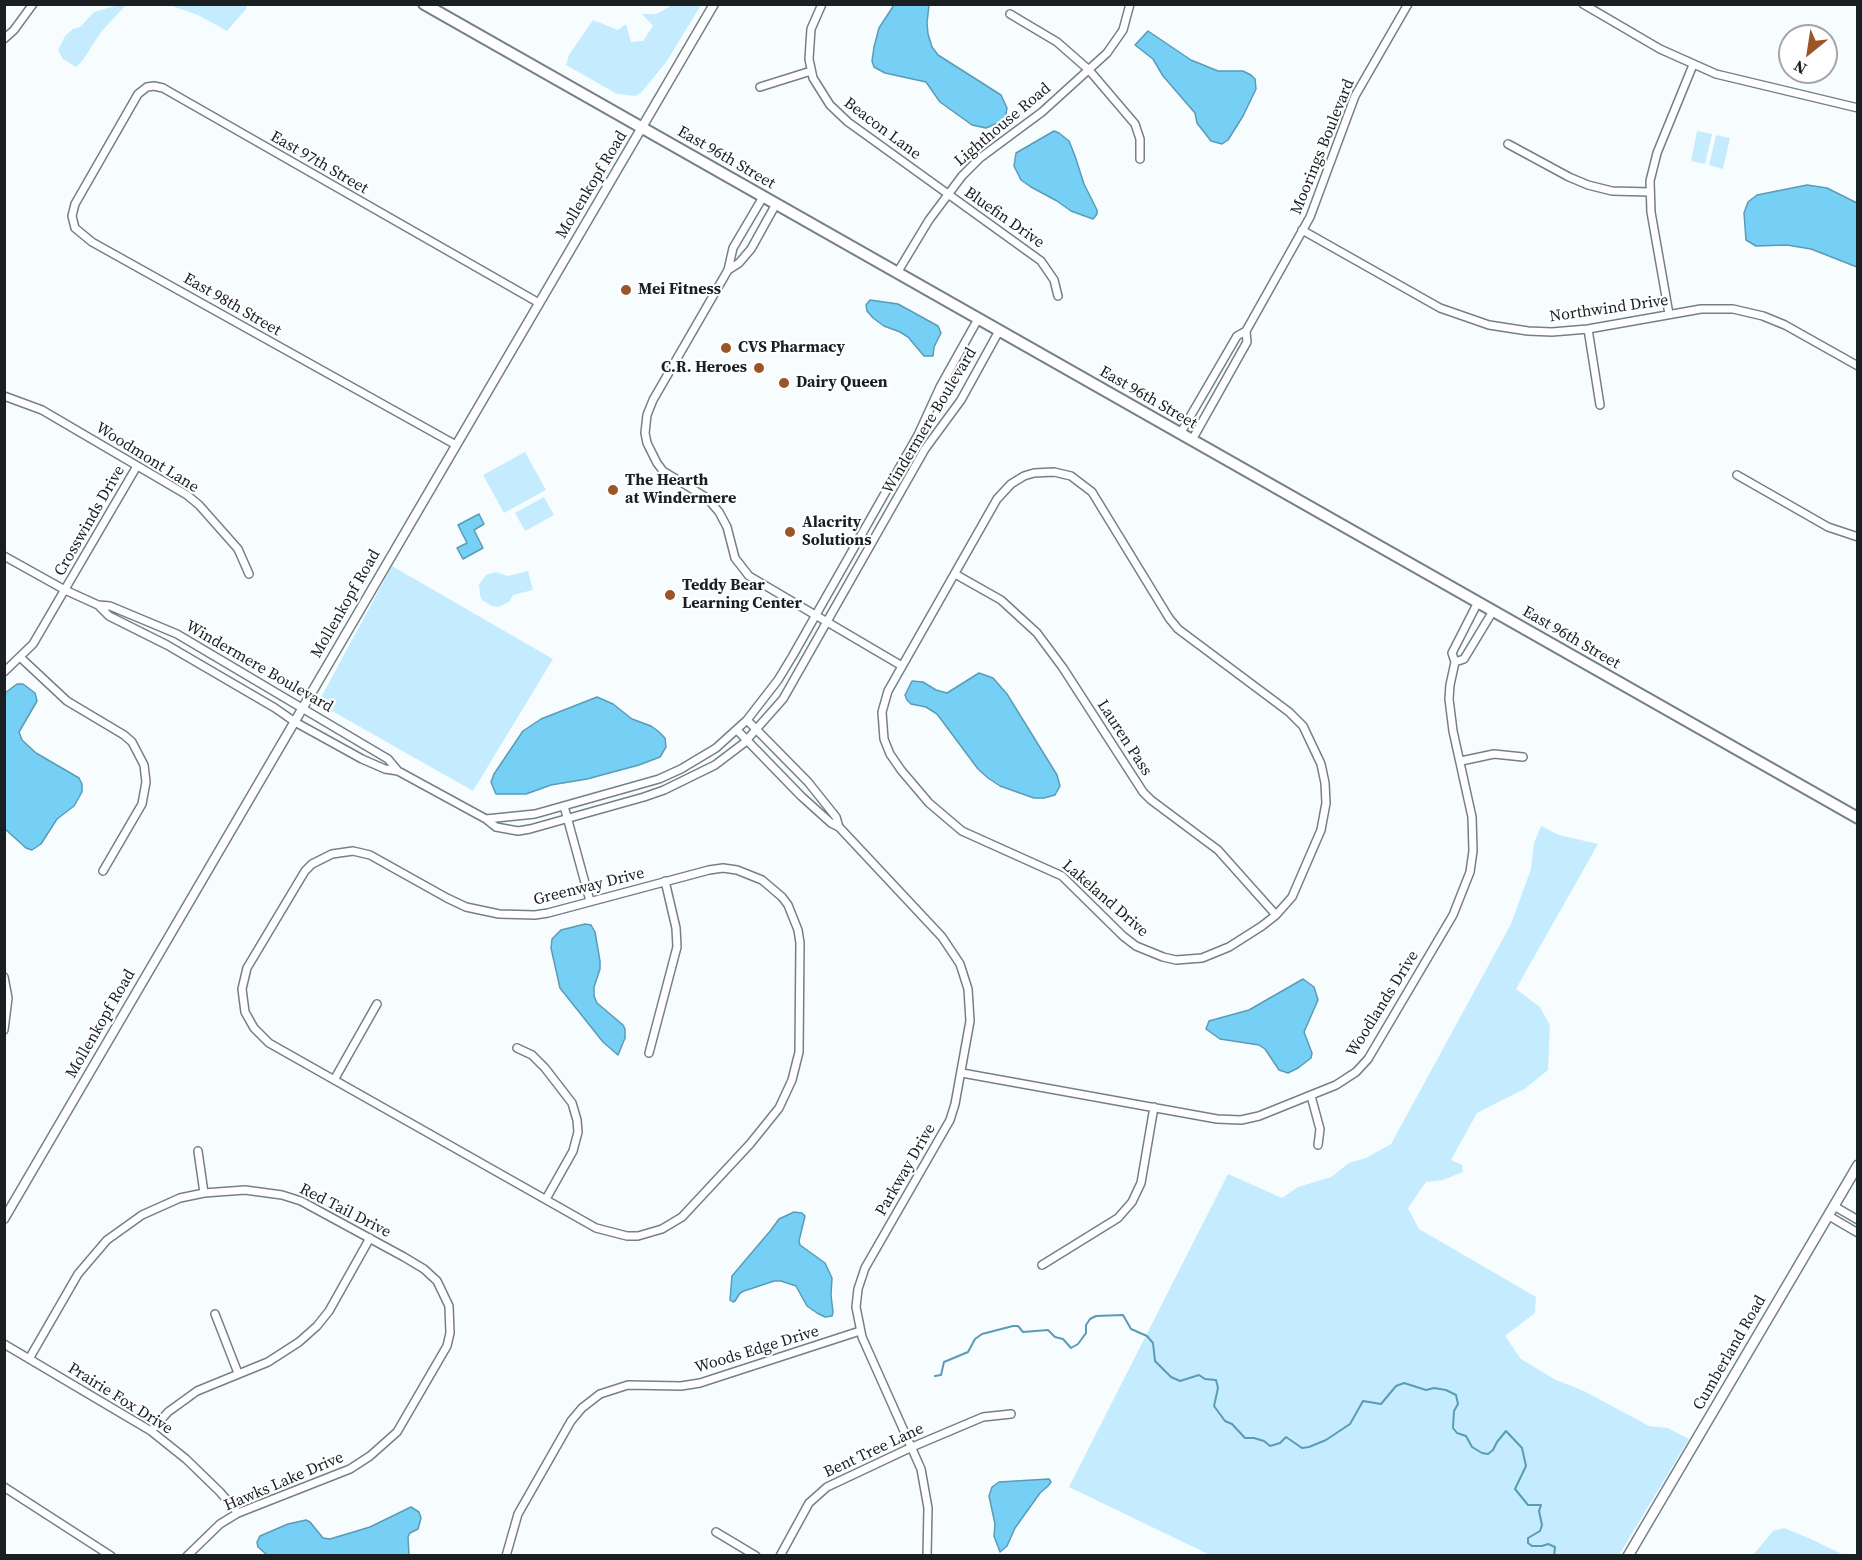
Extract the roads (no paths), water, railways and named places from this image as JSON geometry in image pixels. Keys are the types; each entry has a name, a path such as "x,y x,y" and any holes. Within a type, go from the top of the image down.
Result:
{"main road":[{"name":"East 96th Street","path":"424,4 1857,818"},
{"name":"Cumberland Road","path":"1628,1556 1857,1165"}],"street":[{"path":"5,37 33,4"},
{"name":"Mollenkopf Road","path":"4,1220 714,4"},
{"name":"Beacon Lane","path":"822,4 809,38 808,59 811,71 825,99 838,114 948,195"},
{"name":"Lighthouse Road","path":"897,273 914,243 948,195 974,164 1035,118 1110,50 1120,37 1127,21 1130,4"},
{"name":"Moorings Boulevard","path":"1180,434 1237,336 1246,331 1314,209 1355,96 1408,4"},
{"path":"1584,5 1660,49 1693,65 1739,81 1857,108"},
{"path":"1010,14 1057,42 1089,70 1135,124 1140,140 1140,159"},
{"path":"1669,314 1651,212 1651,172 1693,65"},
{"path":"760,87 811,71"},
{"name":"East 97th Street","path":"108,147 138,94 144,88 158,86 539,303"},
{"path":"1508,144 1588,185 1611,191 1650,192"},
{"name":"East 98th Street","path":"108,147 73,211 73,222 81,234 456,446"},
{"name":"Bluefin Drive","path":"948,195 1041,261 1054,280 1058,296"},
{"path":"729,270 729,258 733,248 763,196"},
{"path":"776,204 751,249 739,263 729,270 653,400 646,415 647,443 663,471 707,498 719,512 727,527 735,558 742,569 755,581 902,666"},
{"name":"Northwind Drive","path":"1302,230 1429,302 1466,318 1504,328 1552,332 1588,329 1701,309 1733,309 1748,312 1785,326 1857,366"},
{"name":"Windermere Boulevard","path":"486,819 498,816 522,816 564,806 666,776 698,760 747,720 778,680 815,617 918,435 940,387 978,319"},
{"path":"1588,329 1600,405"},
{"name":"Windermere Boulevard","path":"98,605 109,616 166,645 295,722 362,759 398,771 486,819 496,827 518,831 664,790 715,765 747,740 783,699 925,449 961,400 999,331"},
{"name":"Moorings Boulevard","path":"1192,441 1247,342 1246,331"},
{"name":"Woodmont Lane","path":"4,396 42,410 181,491 199,505 238,549 249,574"},
{"name":"Crosswinds Drive","path":"4,672 33,644 137,466"},
{"name":"Lakeland Drive","path":"1034,473 1064,474 1092,492 1178,629 1289,712 1303,726 1314,747 1321,764 1326,803 1321,830 1297,888 1286,906 1262,926 1216,954 1189,960 1163,957 1136,946 1123,936 1080,892 1054,871 962,831 929,803 890,754 882,728 883,706 888,691 955,574 997,499 1017,479 1034,473"},
{"path":"1737,475 1828,526 1857,537"},
{"name":"Windermere Boulevard","path":"4,556 65,590 98,605 110,606 169,630 388,759 398,771"},
{"name":"Lauren Pass","path":"955,574 1001,600 1037,633 1143,792 1218,850 1276,915"},
{"name":"Woodlands Drive","path":"962,1073 1217,1119 1241,1120 1259,1116 1311,1096 1347,1079 1368,1059 1459,904 1470,872 1474,832 1453,731 1449,699 1455,662 1452,653 1478,602"},
{"path":"1455,662 1464,659 1493,611"},
{"path":"21,658 67,701 124,735 132,742 144,765 146,782 143,801 103,871"},
{"name":"Parkway Drive","path":"747,720 808,782 836,817 839,827"},
{"name":"Parkway Drive","path":"737,730 801,796 831,823 839,827 942,937 956,955 968,989 970,1012 956,1104 945,1132 861,1278 856,1307 860,1331 921,1469 928,1508 927,1556"},
{"path":"1461,761 1494,754 1523,757"},
{"path":"564,806 590,901"},
{"name":"Greenway Drive","path":"362,853 465,907 499,914 535,915 665,881 709,870 723,868 737,870 762,880 773,888 788,905 798,930 800,943 800,1035 792,1080 779,1108 750,1144 682,1217 662,1229 638,1236 615,1234 596,1227 269,1043 259,1035 249,1021 243,1003 242,984 247,968 301,877 312,864 332,854 362,853"},
{"path":"649,1053 677,947 676,928 665,881"},
{"path":"4,977 8,998 4,1030"},
{"path":"334,1080 378,1004"},
{"path":"517,1048 532,1055 545,1068 572,1103 577,1120 578,1132 573,1150 546,1198"},
{"path":"1311,1096 1320,1129 1318,1146"},
{"path":"1042,1265 1118,1218 1132,1202 1141,1183 1154,1107"},
{"path":"198,1151 204,1193"},
{"name":"Red Tail Drive","path":"29,1359 78,1274 107,1240 142,1215 180,1198 204,1193 245,1190 282,1195 314,1207 424,1269 437,1281 449,1306"},
{"path":"1831,1211 1857,1220"},
{"path":"1831,1211 1857,1233"},
{"path":"151,1431 168,1412 197,1391 268,1362 299,1342 317,1326 329,1311 370,1238"},
{"name":"Hawks Lake Drive","path":"187,1556 213,1531 238,1513 350,1469 384,1444 403,1423 444,1352 450,1333 449,1306"},
{"path":"215,1314 238,1373"},
{"name":"Woods Edge Drive","path":"506,1556 518,1514 571,1421 582,1408 600,1394 628,1385 681,1386 700,1383 860,1331"},
{"name":"Prairie Fox Drive","path":"4,1344 151,1431 186,1459 238,1513"},
{"name":"Bent Tree Lane","path":"780,1556 809,1503 820,1492 912,1447 983,1417 1011,1414"},
{"path":"4,1487 111,1556"},
{"path":"716,1532 756,1556"}],"water":[{"path":"894,5 929,5 927,23 932,47 938,55 1001,95 1007,108 1005,120 986,128 972,125 940,102 926,82 885,73 874,67 872,61 879,28"},
{"path":"1148,31 1191,60 1218,71 1243,71 1255,79 1256,89 1228,140 1222,144 1211,141 1197,123 1195,113 1163,76 1153,59 1135,45"},
{"path":"1054,131 1069,141 1084,184 1097,210 1093,219 1071,211 1031,187 1021,180 1014,166 1016,153"},
{"path":"1807,185 1827,188 1857,203 1857,267 1811,249 1787,245 1756,246 1746,240 1744,213 1748,202 1757,195"},
{"path":"870,300 898,304 938,326 941,333 934,347 933,356 924,356 908,337 873,318 867,311 866,305"},
{"path":"479,514 484,524 474,530 483,548 463,559 457,548 467,543 458,525"},
{"path":"979,673 993,678 1007,694 1057,775 1060,786 1055,795 1034,798 1000,786 988,778 978,769 937,714 926,707 911,704 905,695 912,681 923,682 936,690 947,693"},
{"path":"17,684 23,684 35,693 37,701 19,732 22,740 36,753 79,778 82,784 82,792 74,806 57,819 41,844 32,850 26,848 5,829 5,693"},
{"path":"597,697 613,704 632,719 658,731 665,738 666,747 660,757 639,765 587,779 551,785 526,794 496,794 491,782 494,774 523,731 541,719"},
{"path":"585,924 591,925 595,932 600,961 594,996 597,1003 625,1029 625,1038 618,1055 603,1042 560,988 551,948 552,939 561,930"},
{"path":"1303,979 1314,987 1318,1000 1304,1032 1312,1053 1311,1058 1298,1068 1288,1073 1279,1070 1265,1049 1259,1045 1220,1039 1206,1029 1209,1021 1249,1010"},
{"path":"794,1212 805,1216 800,1245 825,1263 832,1278 832,1316 825,1317 817,1313 807,1306 796,1286 781,1281 774,1281 744,1291 735,1301 730,1300 732,1276 779,1219"},
{"path":"1049,1479 1051,1482 1040,1493 1015,1528 1007,1546 1000,1552 994,1536 995,1524 989,1496 992,1487 999,1482"},
{"path":"411,1507 419,1512 421,1518 418,1529 410,1533 408,1537 409,1555 267,1555 258,1547 257,1542 260,1536 288,1524 306,1520 323,1538 330,1539 370,1527"}],"waterway":[{"path":"935,1376 941,1375 944,1362 968,1352 975,1339 982,1334 1013,1326 1018,1326 1023,1332 1048,1330 1055,1337 1063,1339 1071,1348 1078,1344 1086,1333 1086,1325 1090,1319 1096,1316 1123,1315 1131,1329 1147,1336 1153,1343 1155,1361 1171,1377 1180,1381 1199,1375 1205,1379 1216,1380 1218,1388 1214,1406 1225,1421 1232,1424 1245,1438 1264,1441 1270,1446 1280,1443 1286,1437 1302,1448 1326,1440 1350,1424 1363,1401 1381,1404 1396,1386 1404,1383 1426,1390 1434,1388 1446,1390 1456,1395 1458,1404 1454,1411 1453,1428 1457,1433 1466,1436 1472,1447 1488,1454 1506,1431 1522,1448 1526,1466 1515,1489 1528,1505 1541,1505 1540,1531 1528,1538 1528,1543 1532,1546 1548,1544 1555,1547 1554,1556"}],"place":[{"name":"Mei Fitness","path":"626,290"},
{"name":"CVS Pharmacy","path":"726,348"},
{"name":"C.R. Heroes","path":"759,368"},
{"name":"Dairy Queen","path":"784,383"},
{"name":"The Hearth at Windermere","path":"613,490"},
{"name":"Alacrity Solutions","path":"790,532"},
{"name":"Teddy Bear Learning Center","path":"670,595"}]}
